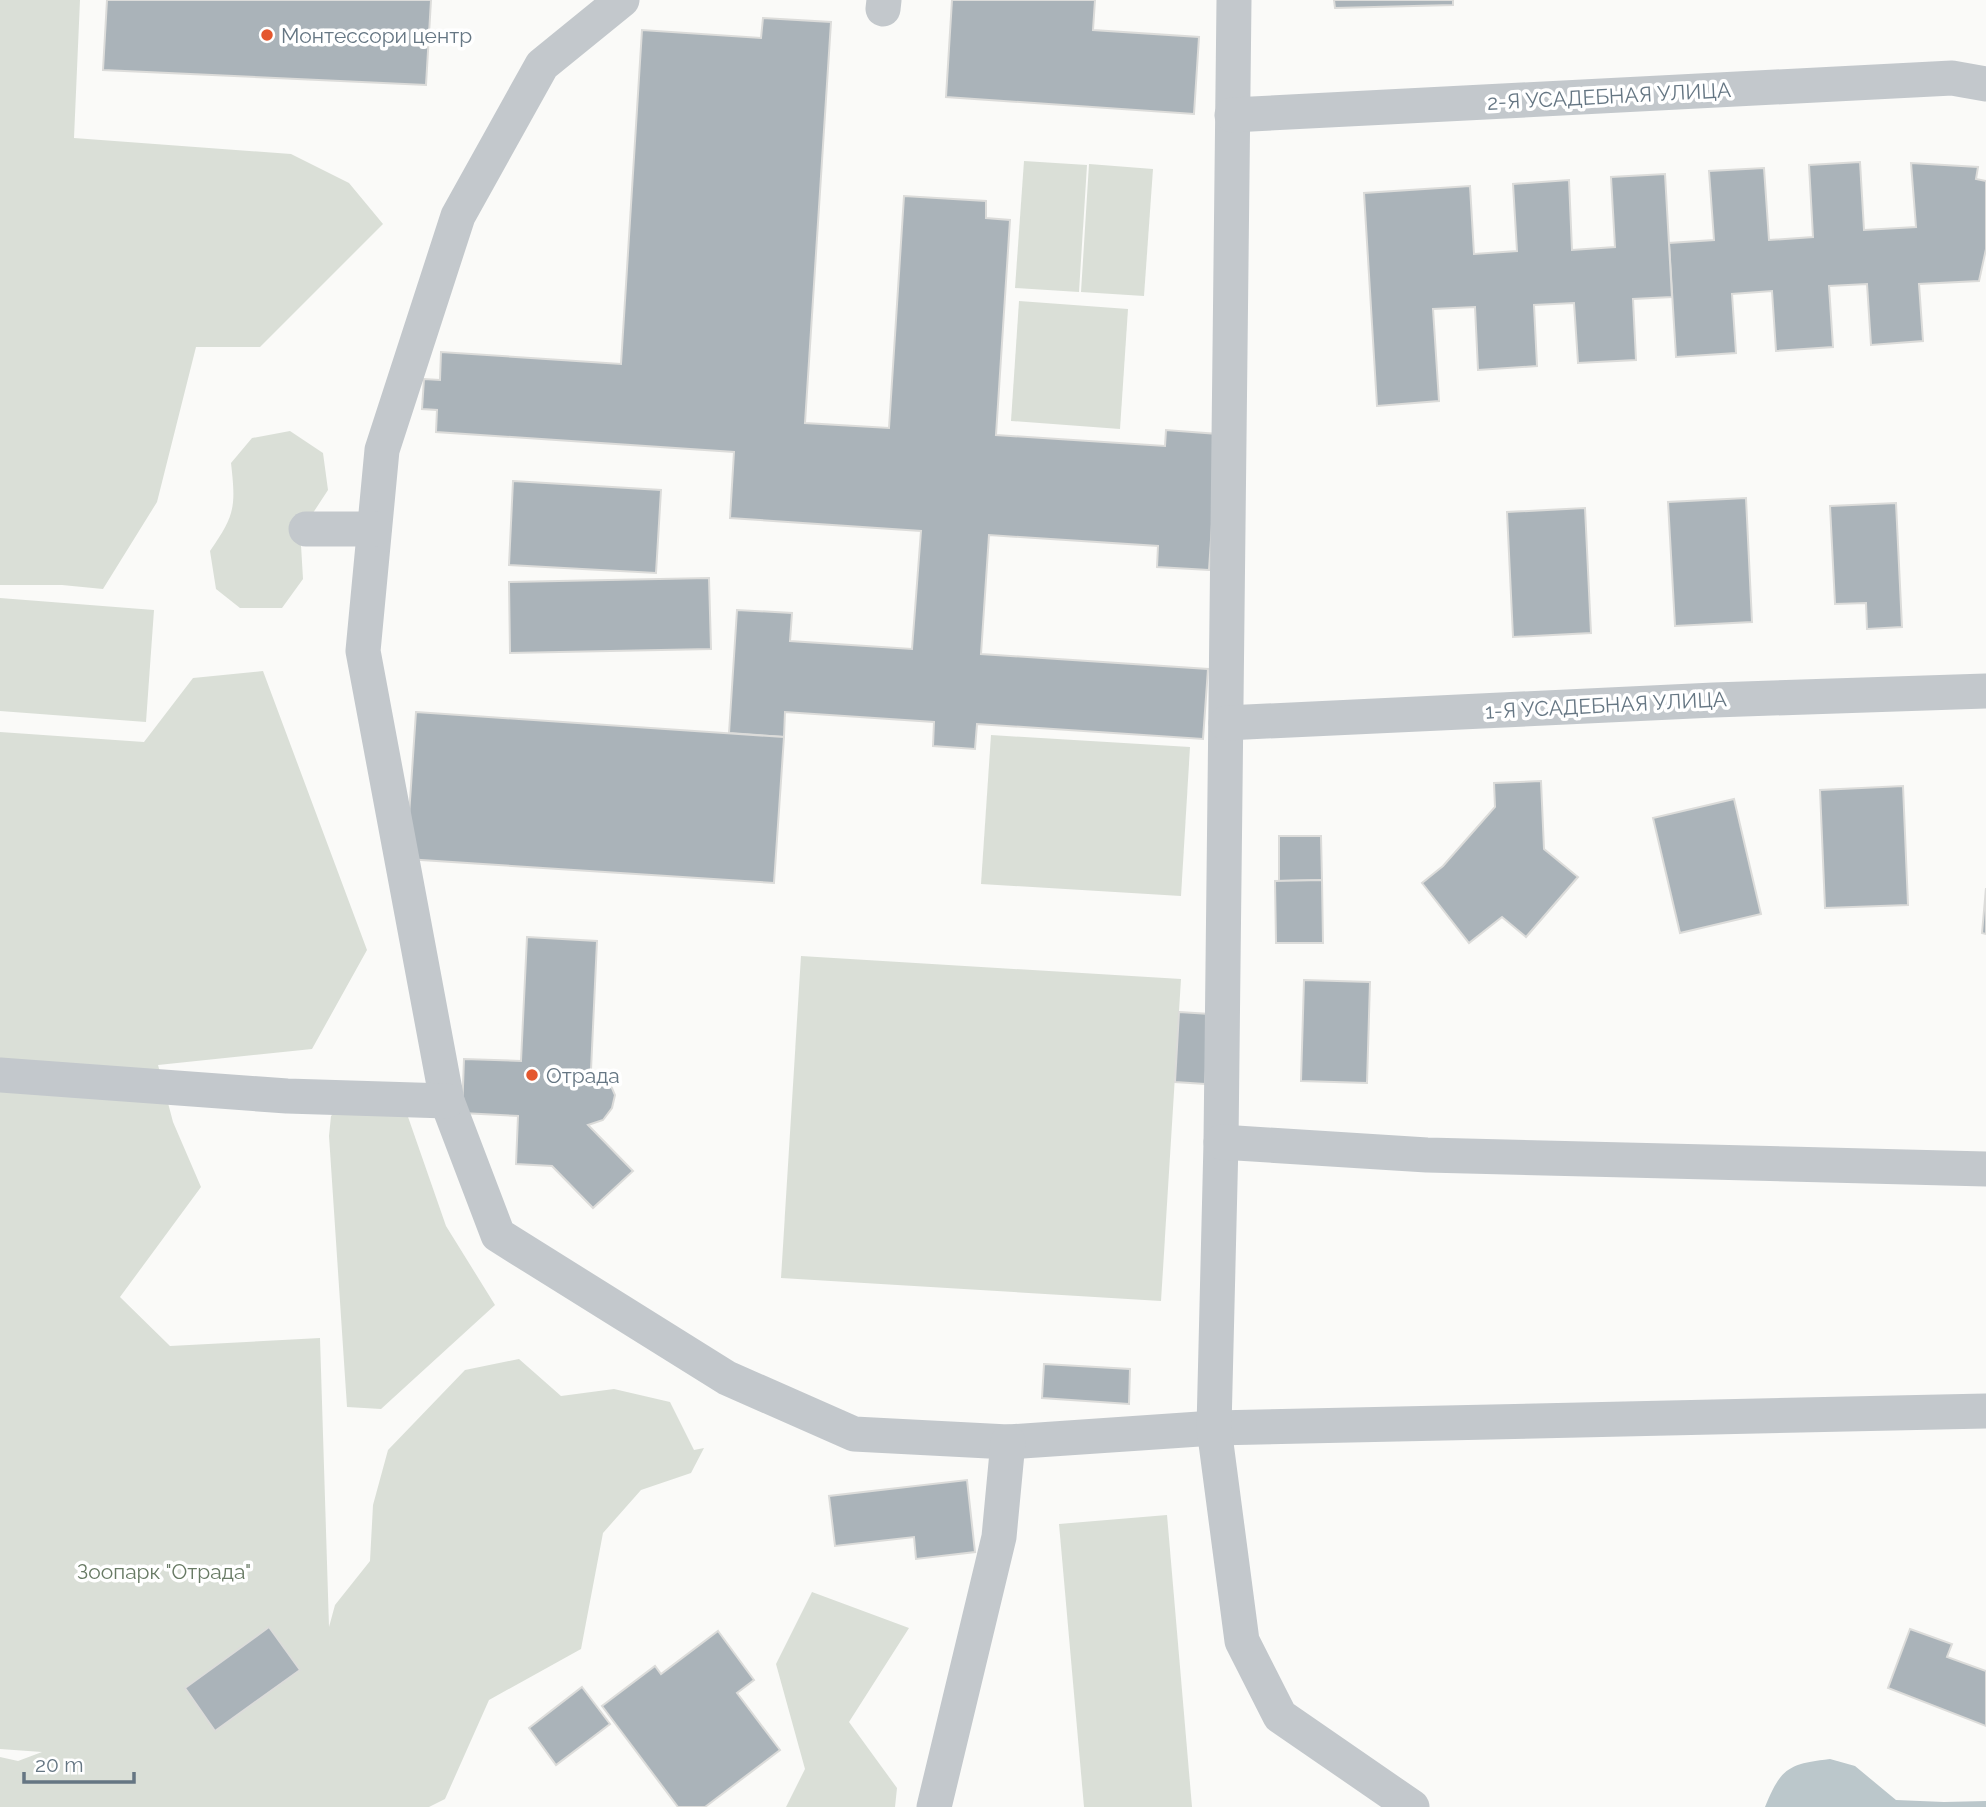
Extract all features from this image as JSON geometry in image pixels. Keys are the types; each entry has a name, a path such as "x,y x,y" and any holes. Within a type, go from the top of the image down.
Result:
{"street":[{"path":"622,0 542,65 458,216 382,450 374,528 363,651 447,1101 498,1235 727,1378 854,1434 1007,1442 1214,1428 1986,1411"},
{"path":"1234,0 1221,1142 1214,1428 1242,1641 1280,1716 1412,1807"},
{"name":"2-Я УСАДЕБНАЯ УЛИЦА","path":"1233,116 1952,78 1986,83"},
{"path":"306,529 374,528"},
{"name":"1-Я УСАДЕБНАЯ УЛИЦА","path":"1226,723 1714,699 1986,691"},
{"path":"0,1075 287,1096 447,1101"},
{"path":"1221,1142 1427,1155 1986,1169"},
{"path":"934,1807 999,1537 1007,1442"}],"green space":[{"path":"0,0 80,0 74,138 291,154 349,183 383,224 260,347 196,347 157,502 103,589 62,585 0,585"},
{"path":"1024,161 1087,165 1079,292 1015,288"},
{"path":"1089,164 1153,169 1144,296 1081,292"},
{"path":"1019,301 1128,309 1120,429 1011,421"},
{"path":"290,431 323,453 328,490 311,516 301,545 303,579 282,608 240,608 216,589 210,551 225,528 232,510 231,463 252,438"},
{"path":"0,598 154,610 146,722 0,711"},
{"name":"Зоопарк \"Отрада\"","path":"263,671 367,950 312,1049 158,1065 173,1122 201,1187 120,1297 170,1346 320,1338 329,1627 335,1605 370,1561 373,1505 388,1450 465,1370 519,1359 561,1396 614,1389 670,1402 694,1450 704,1448 691,1473 641,1490 603,1533 581,1649 489,1700 445,1799 429,1807 0,1807 0,1757 18,1761 42,1752 0,1749 0,732 144,742 193,678"},
{"path":"991,735 1190,747 1181,896 981,884"},
{"path":"801,956 1181,979 1161,1301 781,1278"},
{"path":"339,1108 407,1114 446,1226 495,1305 381,1409 347,1407 329,1136 331,1116"},
{"path":"1167,1515 1192,1807 1084,1807 1059,1524"},
{"path":"812,1592 909,1628 849,1722 897,1788 895,1807 786,1807 805,1769 776,1664"}],"shaded area":[{"path":"1830,1759 1855,1766 1896,1800 1986,1801 1986,1807 1765,1807 1776,1784 1788,1770 1804,1763"}],"building":[{"name":"Монтессори центр","path":"107,0 431,0 426,85 103,70"},
{"path":"952,0 1095,0 1093,30 1199,37 1194,114 946,97"},
{"path":"1334,0 1453,0 1453,5 1335,8"},
{"path":"763,18 831,22 805,423 889,428 904,196 986,201 986,218 1010,220 996,435 1165,446 1166,430 1218,434 1209,570 1157,567 1158,546 989,535 981,654 1208,669 1203,739 977,724 975,749 933,746 934,722 785,712 784,737 729,733 737,610 792,613 790,641 912,649 921,531 730,518 734,452 436,432 437,410 422,409 424,379 440,380 441,352 621,364 642,30 761,38"},
{"path":"1860,162 1864,230 1916,227 1911,163 1978,167 1976,179 1986,181 1986,249 1979,281 1919,284 1923,341 1871,345 1867,284 1829,286 1833,347 1776,351 1772,291 1732,294 1736,353 1676,357 1669,243 1714,240 1709,171 1764,168 1769,240 1813,237 1809,165"},
{"path":"1665,174 1672,297 1633,299 1636,360 1578,363 1574,303 1534,305 1537,366 1478,370 1475,307 1433,309 1439,401 1377,406 1364,193 1470,186 1474,254 1517,251 1513,184 1569,180 1572,250 1615,247 1611,177"},
{"path":"513,481 661,490 656,573 509,565"},
{"path":"1746,498 1752,622 1675,626 1668,502"},
{"path":"1896,503 1902,627 1867,629 1866,603 1835,604 1830,506"},
{"path":"1585,508 1591,633 1513,637 1507,512"},
{"path":"709,578 711,649 510,653 509,582"},
{"path":"416,712 784,737 774,883 406,859"},
{"path":"1541,781 1544,849 1578,877 1526,937 1502,917 1469,943 1422,883 1443,866 1495,807 1494,783"},
{"path":"1903,786 1908,905 1825,908 1820,790"},
{"path":"1734,799 1761,914 1680,933 1653,818"},
{"path":"1279,836 1321,836 1322,880 1279,881"},
{"path":"1322,880 1323,943 1276,943 1275,881"},
{"path":"1986,888 1986,934 1982,933"},
{"name":"Отрада","path":"527,937 597,941 591,1070 608,1079 615,1095 612,1108 603,1120 588,1125 633,1171 593,1208 552,1166 516,1164 518,1116 462,1113 464,1059 521,1061"},
{"path":"1304,980 1370,982 1367,1083 1301,1081"},
{"path":"1179,1012 1210,1014 1205,1084 1175,1082"},
{"path":"1044,1364 1130,1369 1129,1404 1042,1398"},
{"path":"967,1480 975,1552 916,1559 914,1537 835,1546 829,1496"},
{"path":"269,1627 300,1670 215,1731 185,1688"},
{"path":"1910,1629 1952,1644 1947,1657 1986,1671 1986,1726 1888,1688"},
{"path":"718,1631 754,1680 737,1693 780,1750 705,1807 678,1807 602,1706 655,1666 661,1674"},
{"path":"582,1687 610,1724 556,1765 529,1728"}],"place":[{"name":"Монтессори центр","path":"267,35"},
{"name":"Отрада","path":"532,1075"}]}
